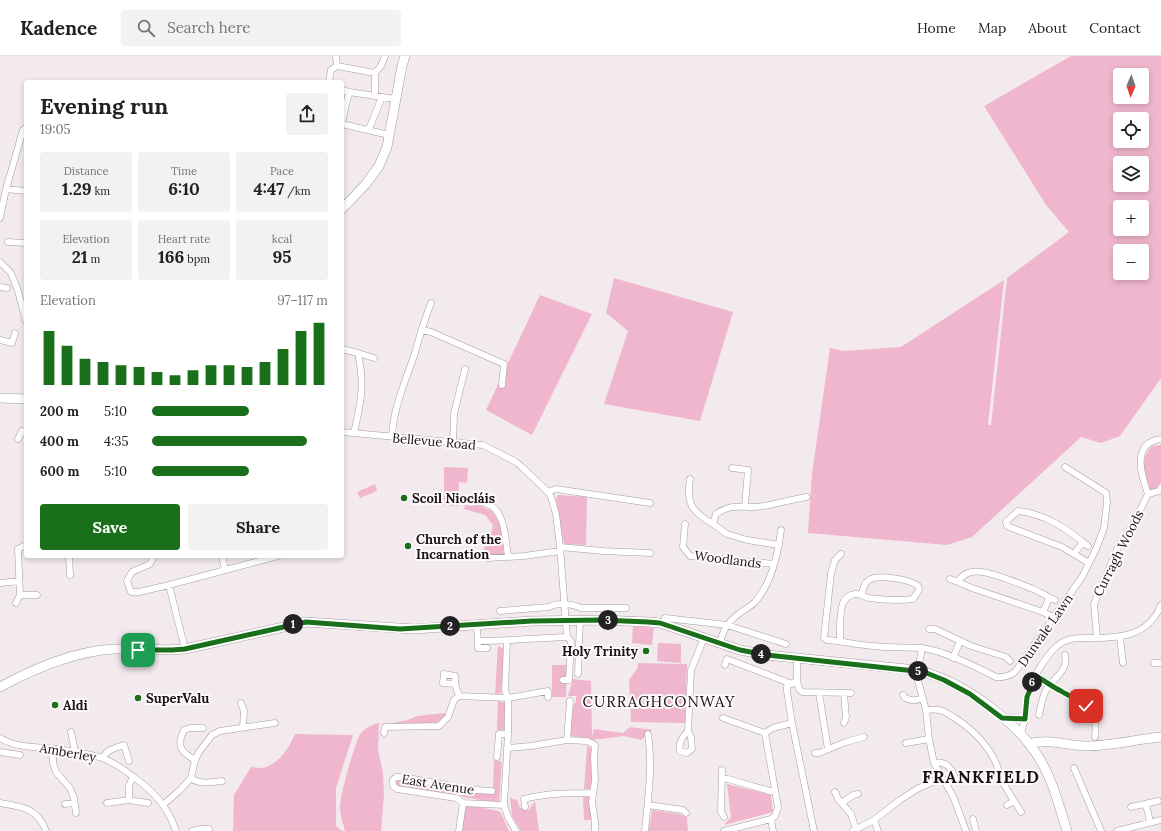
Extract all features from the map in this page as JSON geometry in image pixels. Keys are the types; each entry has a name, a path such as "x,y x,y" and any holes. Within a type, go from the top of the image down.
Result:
{"main road":[{"path":"344,207 365,185 379,166 387,147 395,99 405,56"},
{"path":"0,398 24,399"},
{"path":"0,687 47,665 78,655 115,649 185,649 306,622 400,629 566,620 660,623 740,650 767,655 918,671 944,680 970,694 1002,718 1030,744 1051,780 1067,831"},
{"path":"1030,744 1038,741 1046,741 1069,745 1088,746 1161,736"}],"street":[{"path":"336,56 337,66"},
{"path":"369,129 378,96 375,73 385,56"},
{"path":"329,80 331,70 337,66 375,73"},
{"path":"344,91 395,99"},
{"path":"344,114 349,92"},
{"path":"344,123 389,135"},
{"path":"0,218 6,189 24,129"},
{"path":"6,189 24,191"},
{"path":"8,242 24,243"},
{"path":"0,262 11,273 24,314"},
{"path":"0,287 7,288"},
{"path":"392,437 393,422 398,402 431,303"},
{"path":"422,330 431,332 504,364 502,385"},
{"path":"0,340 12,343 15,333"},
{"path":"344,350 374,358"},
{"path":"354,433 362,401 362,376 358,353"},
{"path":"453,442 454,414 465,369"},
{"path":"18,438 22,431 24,432"},
{"name":"Bellevue Road","path":"344,432 483,445 516,462 548,492 556,514 567,637 570,641 569,680 563,680"},
{"name":"Curragh Woods","path":"1148,494 1144,483 1140,458 1144,448 1154,440 1161,439"},
{"name":"Dunvale Lawn","path":"841,554 835,560 831,573 824,638 827,640 840,641 856,645 922,648 953,658 996,677 1008,677 1015,672 1049,626 1053,617 1082,577 1100,538 1107,516 1106,493 1064,467"},
{"path":"732,468 748,470 745,506"},
{"name":"Woodlands","path":"690,479 688,491 689,502 700,516 727,534 747,540 779,545"},
{"path":"548,492 556,489 650,503"},
{"name":"Curragh Woods","path":"1097,638 1094,604 1119,546 1133,525 1148,494 1160,490"},
{"path":"714,524 716,514 724,508 745,506 762,507 807,497"},
{"path":"473,498 493,508 498,514 503,525 508,557"},
{"path":"1088,546 1054,522 1033,513 1018,511 1006,522 1007,526 1043,539 1089,563"},
{"name":"Woodlands","path":"685,524 683,547 690,556 774,564"},
{"path":"720,643 727,625 755,601 764,589 774,564 781,530"},
{"path":"1074,554 1083,542"},
{"path":"16,603 20,595 18,548 24,546"},
{"path":"488,558 524,556 560,549 650,553"},
{"path":"69,558 70,575"},
{"path":"153,558 150,564 132,572 127,580 131,592 139,592 169,585 266,558"},
{"path":"222,558 225,570"},
{"path":"958,582 961,575 968,572 979,571 995,575 1040,592 1052,599 1043,612"},
{"path":"840,641 843,604 846,598 854,594 862,594 867,597 886,600 905,600 913,599 919,590 918,586 914,582 887,577 868,580 864,585 862,594"},
{"path":"950,578 972,588 1043,612 1053,617"},
{"path":"0,583 19,581"},
{"path":"169,585 185,649"},
{"path":"20,595 36,595"},
{"path":"500,611 549,607 554,605 574,605 581,608 626,608"},
{"path":"1020,734 1024,727 1027,697 1036,676 1057,647 1067,639 1120,637 1136,632 1144,628 1158,614 1161,605"},
{"path":"665,618 727,625 786,644"},
{"path":"578,674 580,620"},
{"path":"478,624 478,648 487,648"},
{"path":"929,629 935,629 960,641 1006,657 1010,661"},
{"path":"478,641 507,641 567,637"},
{"path":"1120,637 1123,663"},
{"path":"688,731 691,670 704,638"},
{"path":"507,641 505,690 508,698 508,734 504,805 508,817 516,831"},
{"path":"953,658 960,641"},
{"path":"922,648 917,677 926,710 929,739 934,763 952,796 964,829 973,821 976,831"},
{"path":"1039,714 1043,699 1051,684 1061,673 1066,664 1065,655"},
{"path":"797,658 794,682 798,689 802,692 848,693 844,723"},
{"path":"725,665 727,659 794,682"},
{"path":"1036,676 1051,684 1058,690 1081,701 1091,711 1095,725 1095,737"},
{"path":"794,682 787,686 792,723 814,831"},
{"path":"455,684 459,696"},
{"path":"384,733 385,727 439,726 448,717 454,700 459,696 508,698 548,691 548,696"},
{"path":"819,693 828,749"},
{"path":"903,695 904,698 916,701 923,698"},
{"path":"567,740 570,701"},
{"path":"241,703 244,711 244,727"},
{"path":"926,710 936,708 967,726 978,736 988,749 996,764 1002,781 1021,812"},
{"path":"724,718 765,733"},
{"path":"1002,718 1025,719"},
{"path":"164,804 191,778 195,760 205,742 212,735 220,731 274,723"},
{"path":"765,733 773,728 792,723"},
{"path":"195,760 182,752 180,737 184,730 190,728 203,728"},
{"path":"71,732 75,751"},
{"path":"724,831 770,819 777,813 778,807 765,733"},
{"path":"497,757 498,734 508,734"},
{"path":"644,831 651,775 648,734"},
{"path":"815,753 828,749 845,739 864,737"},
{"path":"906,743 929,739"},
{"name":"Amberley","path":"0,740 16,744 75,751 103,758 119,766 143,783 164,804 172,819 176,831"},
{"path":"507,748 567,740 587,741 595,745 595,780 592,793 595,831"},
{"path":"103,758 106,753 113,748 124,745 129,761"},
{"path":"53,748 53,763 56,772 70,788 76,813"},
{"path":"0,752 20,755"},
{"path":"934,763 938,762 946,764 950,767 956,781"},
{"path":"1074,768 1101,831"},
{"path":"722,770 721,812 724,817"},
{"path":"1070,777 1077,775"},
{"path":"129,800 129,786 133,776"},
{"name":"East Avenue","path":"492,791 458,789 447,785 402,777 394,778 392,783 397,789 456,798 463,802 504,805"},
{"path":"191,778 194,781 200,782 222,782"},
{"path":"835,792 838,799 842,802 850,814 855,830 874,820 917,789 941,778"},
{"path":"722,779 728,779 770,791 775,790"},
{"path":"456,798 458,789"},
{"path":"525,807 524,799 532,797 552,793 592,793"},
{"path":"842,802 853,795 858,794"},
{"path":"107,803 129,800 148,803"},
{"path":"1007,805 1014,801"},
{"path":"1131,807 1158,801"},
{"name":"East Avenue","path":"459,831 463,802"},
{"path":"0,803 29,809 37,815 46,831"},
{"path":"64,804 74,803"},
{"path":"1146,804 1150,822"},
{"path":"648,805 683,810 686,813"},
{"path":"770,819 773,831"},
{"path":"874,820 878,831"},
{"path":"1117,831 1161,820"},
{"path":"192,831 209,829"}],"shaded area":[{"path":"1071,56 1161,56 1161,378 1120,436 1101,443 1081,437 972,537 947,545 808,533 812,474 830,348 844,351 901,347 1004,280 988,425 991,425 1007,278 1069,232 1046,205 984,106"},
{"path":"614,278 733,312 700,421 604,404 628,331 606,313"},
{"path":"540,295 592,314 532,435 486,410"},
{"path":"1161,445 1161,482 1156,490 1150,490 1144,467 1145,457 1152,446"},
{"path":"444,467 468,468 467,483 459,482 458,506 444,505"},
{"path":"375,484 377,491 360,498 357,492"},
{"path":"559,495 587,497 586,545 564,544 556,499"},
{"path":"476,503 492,511 500,524 504,554 481,555 490,537 493,525 485,515 464,509 465,505 473,506"},
{"path":"633,626 654,628 652,645 632,643"},
{"path":"658,643 681,644 681,663 657,661"},
{"path":"498,646 504,649 501,693 495,694"},
{"path":"638,663 687,664 685,723 631,722 629,680 637,669"},
{"path":"552,665 567,665 566,697 552,697"},
{"path":"573,679 591,681 592,737 594,729 623,733 630,727 652,730 641,740 624,736 592,740 571,736 572,708 576,701 576,696 568,696"},
{"path":"498,701 505,703 504,730 497,730"},
{"path":"445,713 446,715 436,723 382,725 408,720 417,716"},
{"path":"379,723 378,749 383,773 384,795 381,831 345,831 340,807 348,769 361,733 369,726"},
{"path":"295,734 353,735 336,788 336,826 342,831 233,831 234,795 251,767 264,768 280,758"},
{"path":"587,746 592,749 592,780 590,789 584,789"},
{"path":"494,760 502,762 499,803 461,796 461,793 463,792 495,793 495,788 493,788"},
{"path":"399,780 445,786 454,793 453,795 398,787 395,782"},
{"path":"727,784 771,795 773,812 724,825 731,817"},
{"path":"583,797 590,797 591,820 584,820"},
{"path":"510,798 517,800 520,808 529,810 535,801 539,831 521,831 512,816"},
{"path":"470,805 501,813 509,831 462,831 464,809 466,806"},
{"path":"652,810 680,814 687,818 688,831 649,831"}],"place":[{"name":"Scoil Niocláis","path":"404,498"},
{"name":"Church of the Incarnation","path":"408,546"},
{"name":"Holy Trinity","path":"646,651"},
{"name":"SuperValu","path":"138,698"},
{"name":"Aldi","path":"55,705"}],"district":[{"name":"CURRAGHCONWAY","path":"659,702"},
{"name":"FRANKFIELD","path":"981,777"}],"route":[{"path":"138,650 185,649 306,622 400,629 532,621 601,620 648,622 660,623 740,650 767,655 924,672 944,680 970,694 1002,718 1025,719 1027,697 1036,676 1051,684 1058,690 1081,701 1086,706"}]}
